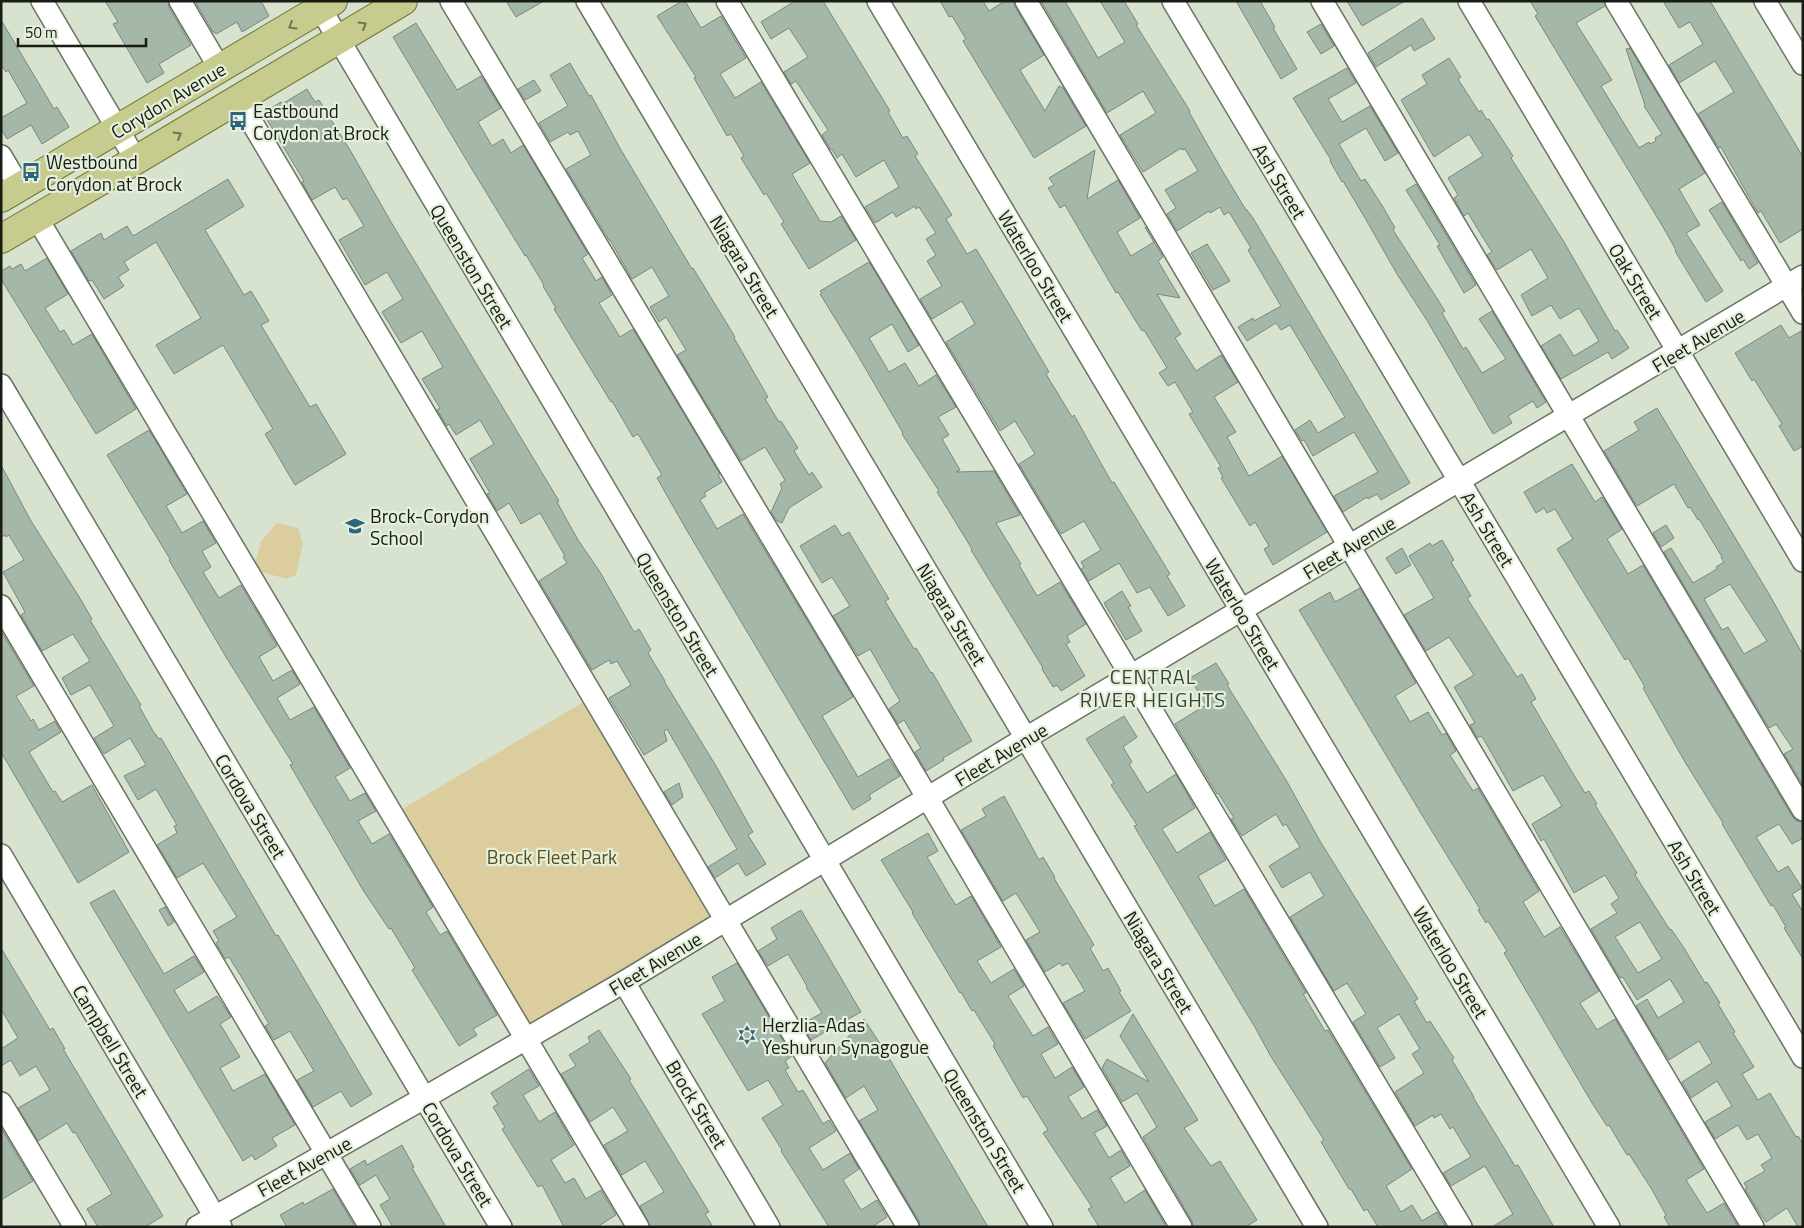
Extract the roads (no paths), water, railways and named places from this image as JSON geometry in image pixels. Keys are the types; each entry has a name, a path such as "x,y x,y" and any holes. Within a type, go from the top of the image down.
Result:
{"main road":[{"name":"Corydon Avenue","path":"1,239 402,1"},
{"name":"Corydon Avenue","path":"10,193 220,69 323,4"}],"street":[{"path":"42,1 136,160"},
{"path":"180,1 220,69"},
{"path":"451,1 928,798 1181,1227"},
{"name":"Niagara Street","path":"587,1 1316,1227"},
{"path":"727,1 1461,1227"},
{"name":"Waterloo Street","path":"878,1 1609,1227"},
{"path":"1026,1 1348,547 1753,1227"},
{"name":"Ash Street","path":"1173,1 1803,1057"},
{"path":"1322,1 1803,810"},
{"name":"Oak Street","path":"1469,1 1803,561"},
{"path":"1616,1 1795,281 1803,313"},
{"path":"1765,1 1803,64"},
{"name":"Queenston Street","path":"323,4 338,40 1042,1227"},
{"path":"238,99 908,1227"},
{"path":"1,156 10,193"},
{"path":"36,218 638,1227"},
{"name":"Fleet Avenue","path":"211,1223 624,982 1026,738 1795,281"},
{"name":"Cordova Street","path":"1,385 501,1227"},
{"path":"1,606 370,1227"},
{"name":"Campbell Street","path":"1,855 211,1223"},
{"name":"Brock Street","path":"624,982 769,1227"},
{"path":"1,1103 75,1227"}],"place":[{"name":"Eastbound Corydon at Brock","path":"238,121"},
{"name":"Westbound Corydon at Brock","path":"31,172"},
{"name":"Brock-Corydon School","path":"355,526"},
{"name":"Herzlia-Adas Yeshurun Synagogue","path":"747,1035"}],"district":[{"name":"CENTRAL RIVER HEIGHTS","path":"1153,688"}],"park label":[{"name":"Brock Fleet Park","path":"552,856"}]}
